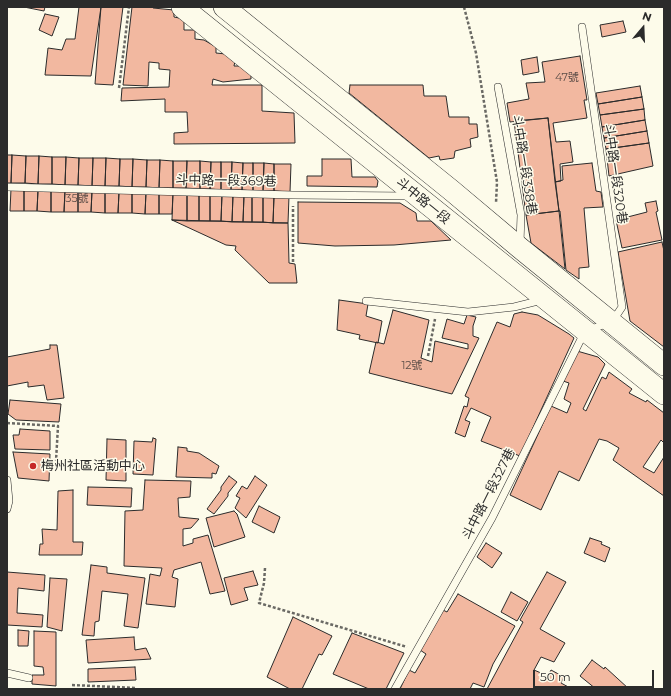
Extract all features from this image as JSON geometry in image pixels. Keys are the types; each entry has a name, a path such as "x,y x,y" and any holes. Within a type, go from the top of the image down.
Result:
{"main road":[{"name":"斗中路一段","path":"182,7 425,186 494,226 612,322 661,383"},
{"name":"斗中路一段","path":"224,7 425,186 546,299 585,331 661,383"}],"lane":[{"name":"斗中路一段320巷","path":"582,27 622,307 612,322"},
{"name":"斗中路一段338巷","path":"498,87 522,215 520,248"},
{"name":"斗中路一段369巷","path":"7,187 293,195 425,186"},
{"path":"366,301 468,312 514,307 546,299"},
{"path":"585,331 612,322"},
{"name":"斗中路一段327巷","path":"394,689 492,518 585,331"},
{"path":"7,480 9,501 7,509"},
{"path":"7,673 29,678"}],"path":[{"path":"119,88 128,7"},
{"path":"464,7 476,52 497,182 494,226"},
{"path":"293,195 293,262"},
{"path":"428,356 437,309"},
{"path":"7,423 58,426 56,461"},
{"path":"265,568 264,582 259,603 417,650"},
{"path":"72,685 136,688 135,689"}],"building":[{"path":"24,7 45,7 44,11"},
{"path":"79,7 101,7 91,76 45,75 48,48 62,50 66,39 75,39"},
{"path":"101,7 123,7 113,85 95,84"},
{"path":"132,7 153,7 174,10 174,17 184,19 184,30 195,30 195,39 204,40 216,47 216,53 226,54 235,61 234,66 240,66 251,75 251,79 223,82 213,79 212,85 262,85 262,111 294,113 295,143 174,144 174,133 188,132 187,112 165,112 165,99 121,101 122,88 169,87 170,70 159,69 159,63 149,62 148,86 123,85"},
{"path":"45,14 59,17 52,36 39,30"},
{"path":"623,21 626,32 602,37 600,25"},
{"path":"580,56 587,100 584,100 587,118 553,123 556,142 570,141 573,162 560,164 561,181 555,182 548,118 510,122 507,103 529,99 526,83 545,82 542,62"},
{"path":"537,57 539,72 523,75 521,60"},
{"path":"350,85 423,85 424,96 446,96 449,117 469,117 469,124 477,124 478,137 470,139 471,147 455,151 454,158 440,160 439,156 429,158 349,93"},
{"path":"640,86 642,97 598,104 596,93"},
{"path":"642,97 644,109 600,115 598,104"},
{"path":"644,109 645,120 602,127 600,115"},
{"path":"548,118 559,211 526,215 514,121"},
{"path":"645,120 647,131 604,138 602,127"},
{"path":"647,131 649,143 606,149 604,138"},
{"path":"649,143 653,166 609,176 606,149"},
{"path":"7,155 12,155 11,183 7,183"},
{"path":"12,155 26,156 25,183 11,183"},
{"path":"26,156 39,156 38,184 25,183"},
{"path":"39,156 52,157 52,184 38,184"},
{"path":"52,157 66,157 65,185 52,184"},
{"path":"66,157 79,158 78,185 65,185"},
{"path":"79,158 93,158 92,186 78,185"},
{"path":"93,158 106,158 105,186 92,186"},
{"path":"106,158 120,159 119,186 105,186"},
{"path":"120,159 133,159 132,187 119,186"},
{"path":"133,159 147,160 146,187 132,187"},
{"path":"322,159 351,159 352,177 375,177 378,181 377,187 307,186 307,176 322,176"},
{"path":"147,160 160,160 159,188 146,187"},
{"path":"160,160 173,161 173,188 159,188"},
{"path":"173,161 187,161 186,188 173,188"},
{"path":"187,161 200,161 200,189 186,188"},
{"path":"200,161 211,162 210,189 200,189"},
{"path":"211,162 221,162 221,190 210,189"},
{"path":"221,162 232,162 231,190 221,190"},
{"path":"232,162 243,163 242,190 231,190"},
{"path":"243,163 253,163 253,191 242,190"},
{"path":"253,163 264,163 263,191 253,191"},
{"path":"264,163 274,164 274,191 263,191"},
{"path":"592,163 596,191 601,192 603,207 584,208 589,267 579,268 579,279 566,270 560,211 555,182 563,180 562,166"},
{"path":"274,164 291,164 290,192 274,191"},
{"path":"11,189 24,189 24,211 10,211"},
{"path":"24,189 38,190 37,211 24,211"},
{"path":"38,190 51,190 51,212 37,211"},
{"path":"51,190 65,190 64,212 51,212"},
{"path":"65,190 78,191 78,212 64,212"},
{"path":"78,191 92,191 91,212 78,212"},
{"path":"92,191 105,191 105,213 91,212"},
{"path":"105,191 119,192 118,213 105,213"},
{"path":"119,192 132,192 132,213 118,213"},
{"path":"132,192 146,192 145,214 132,213"},
{"path":"146,192 159,193 159,214 145,214"},
{"path":"159,193 173,193 172,214 159,214"},
{"path":"173,193 187,193 187,221 172,220"},
{"path":"187,193 199,194 199,221 187,221"},
{"path":"199,194 210,194 210,221 199,221"},
{"path":"210,194 222,194 221,221 210,221"},
{"path":"222,194 233,195 232,222 221,221"},
{"path":"233,195 244,195 243,222 232,222"},
{"path":"244,195 252,195 252,222 243,222"},
{"path":"252,195 263,195 263,222 252,222"},
{"path":"263,195 274,196 273,223 263,222"},
{"path":"274,196 289,196 288,223 273,223"},
{"path":"656,201 658,211 656,212 662,240 622,248 616,220 647,212 645,203"},
{"path":"298,202 400,203 416,213 417,221 431,221 451,240 394,245 335,246 298,243"},
{"path":"559,211 565,269 531,243 526,215"},
{"path":"172,220 288,223 289,263 295,264 297,283 269,283 235,250 236,246 226,245"},
{"path":"662,242 664,251 664,347 630,321 618,252"},
{"path":"339,300 368,304 366,316 382,321 378,343 359,339 360,335 337,330"},
{"path":"393,310 429,320 421,358 432,362 435,341 468,349 468,344 442,338 447,319 464,324 467,315 476,317 473,326 473,336 479,338 452,394 369,373 376,342 384,344"},
{"path":"522,312 538,315 574,338 520,456 481,441 491,417 471,408 465,420 470,422 465,437 455,433 464,406 467,407 469,398 465,396 497,322 510,327 514,314"},
{"path":"50,345 57,345 64,398 47,400 44,385 28,387 28,382 7,386 7,357 50,349"},
{"path":"577,351 598,357 605,364 583,409 586,411 602,377 606,379 609,372 632,389 629,393 646,402 647,400 664,413 664,443 661,440 643,467 654,473 664,457 664,496 613,460 619,448 607,441 599,439 579,481 559,471 541,510 510,495 551,406 567,413 571,403 564,399 569,383 563,381"},
{"path":"10,400 61,404 59,422 16,420 8,414"},
{"path":"20,429 50,431 50,450 15,449 13,435 19,435"},
{"path":"153,438 156,439 153,475 133,474 134,441 152,442"},
{"path":"107,439 126,440 126,481 106,480"},
{"path":"178,447 187,448 187,451 199,453 219,466 216,474 212,473 212,478 176,477"},
{"name":"梅州社區活動中心","path":"13,452 50,454 49,481 18,478"},
{"path":"229,476 237,482 214,514 207,509"},
{"path":"255,476 267,485 246,518 235,508 240,498 236,496 242,486 247,489"},
{"path":"145,480 191,481 190,497 178,498 179,517 199,519 191,528 183,529 183,546 193,543 193,539 208,535 225,591 210,594 201,562 174,570 172,577 178,579 175,607 146,604 150,574 160,576 162,568 124,566 125,511 143,510"},
{"path":"88,487 132,488 131,507 87,505"},
{"path":"73,490 73,542 83,542 82,555 39,555 40,544 43,544 42,529 57,530 58,491"},
{"path":"259,506 280,517 274,533 252,522"},
{"path":"234,511 237,514 245,537 214,547 206,518"},
{"path":"590,538 602,542 601,544 610,548 605,562 584,553"},
{"path":"486,543 502,553 492,568 477,557"},
{"path":"91,565 107,567 107,573 145,578 138,628 124,626 128,594 102,591 99,621 95,622 94,636 82,635"},
{"path":"253,571 258,585 244,588 248,600 231,605 224,578"},
{"path":"7,572 45,575 44,591 18,588 17,613 43,615 42,627 7,625"},
{"path":"547,572 566,582 540,629 565,643 554,662 541,657 534,670 548,676 551,670 564,677 561,683 572,689 487,689 523,622 520,620"},
{"path":"50,578 67,579 62,631 47,627"},
{"path":"511,592 528,602 517,621 501,612"},
{"path":"458,594 515,626 493,664 484,687 473,683 470,689 400,689 409,670 415,673 426,654 420,650 443,610 447,612"},
{"path":"293,617 332,636 322,655 319,654 302,689 290,689 267,677"},
{"path":"18,630 29,631 28,646 18,646"},
{"path":"34,631 56,632 56,686 32,684 32,675 44,675 43,667 34,666"},
{"path":"352,633 404,653 386,689 369,689 333,674"},
{"path":"134,637 135,650 146,648 151,659 88,663 86,640"},
{"path":"592,660 604,669 605,667 629,689 596,689 580,676"},
{"path":"135,667 136,680 88,682 88,669"}],"place":[{"name":"梅州社區活動中心","path":"33,466"}]}
